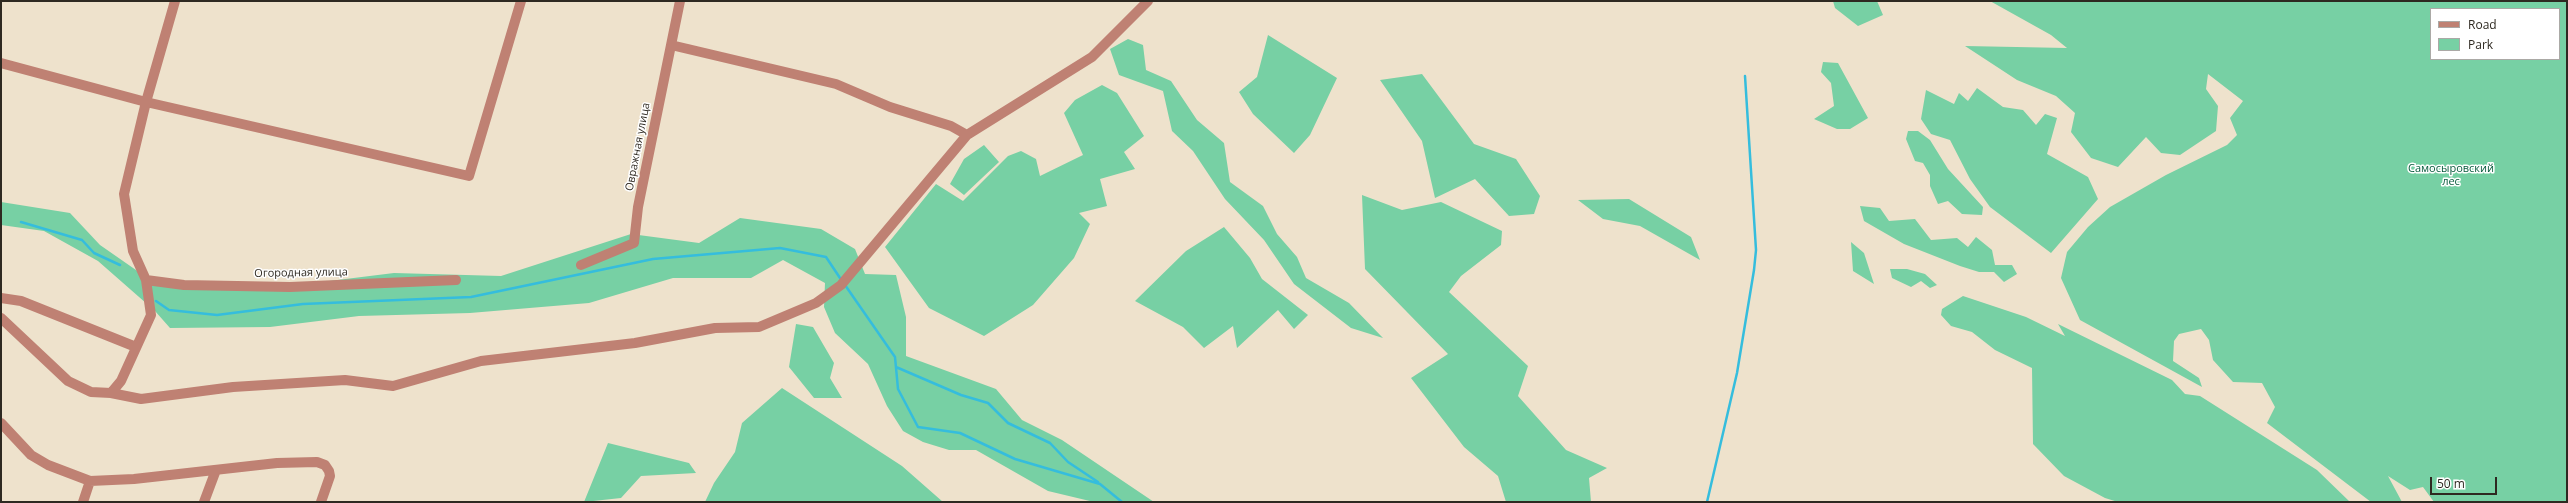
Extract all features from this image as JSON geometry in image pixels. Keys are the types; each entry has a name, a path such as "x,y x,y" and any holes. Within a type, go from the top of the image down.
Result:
{"street":[{"path":"112,392 121,381 150,315 146,280 133,251 124,194 146,102 175,1"},
{"path":"1,63 146,102 469,176 521,1"},
{"name":"Овражная улица","path":"581,265 634,244 638,207 680,1"},
{"path":"1,318 68,381 91,392 112,392 140,399 233,387 345,380 393,386 481,361 634,343 715,328 759,328 816,303 844,282 967,135 1092,57 1148,1"},
{"path":"671,45 836,84 890,107 951,126 967,135"},
{"name":"Огородная улица","path":"146,280 184,285 290,287 456,280"},
{"path":"1,298 20,301 136,348"},
{"path":"1,423 31,455 48,465 68,471 90,481 134,479 307,461 325,465 330,476 321,502"},
{"path":"204,502 216,470"},
{"path":"83,502 90,481"}],"green space":[{"path":"1833,1 1877,1 1883,15 1858,26 1835,8"},
{"name":"Самосыровский лес","path":"1990,1 2567,1 2567,502 2434,502 2423,487 2410,490 2388,476 2402,502 2371,502 2267,423 2275,407 2262,383 2233,382 2213,360 2209,340 2201,329 2179,334 2174,341 2173,361 2199,378 2202,387 2080,320 2061,278 2067,252 2088,227 2110,207 2166,175 2227,145 2237,135 2230,118 2243,101 2208,74 2206,89 2218,106 2216,131 2180,155 2161,153 2146,137 2118,167 2091,158 2071,132 2075,113 2056,96 2017,80 1965,46 2067,48 2051,35"},
{"path":"1268,35 1337,78 1310,135 1294,153 1253,114 1239,92 1257,77"},
{"path":"1128,39 1143,45 1146,70 1171,81 1197,120 1224,143 1230,182 1263,206 1277,234 1297,257 1306,278 1349,303 1383,338 1351,328 1294,284 1264,240 1225,199 1193,151 1172,131 1163,91 1119,75 1110,49"},
{"path":"1823,62 1838,63 1868,118 1850,129 1837,129 1814,119 1834,106 1831,83 1821,72"},
{"path":"1422,74 1474,144 1516,159 1540,196 1534,214 1509,216 1475,179 1435,198 1422,141 1380,80"},
{"path":"1102,85 1117,93 1144,136 1124,152 1135,169 1100,179 1107,206 1079,213 1090,224 1074,258 1033,305 984,336 929,308 885,247 936,184 963,201 1008,156 1021,151 1036,159 1040,176 1083,155 1064,113 1075,100"},
{"path":"1977,88 2003,107 2023,110 2036,125 2045,114 2057,118 2047,154 2088,177 2098,199 2051,253 1990,207 1970,179 1950,140 1931,134 1921,119 1926,90 1954,104 1959,93 1968,101"},
{"path":"1908,131 1918,131 1930,140 1948,169 1983,207 1982,215 1962,214 1948,201 1938,204 1930,186 1930,175 1923,163 1915,161 1906,139"},
{"path":"984,145 999,162 964,195 950,184 964,159"},
{"path":"1362,195 1402,210 1441,202 1502,231 1501,245 1461,276 1449,292 1528,366 1518,396 1566,450 1607,468 1589,478 1591,502 1506,502 1498,476 1464,447 1411,378 1448,354 1365,269"},
{"path":"1629,199 1691,237 1700,260 1640,226 1603,219 1578,200"},
{"path":"1,202 70,213 100,245 159,286 297,285 394,273 501,276 631,234 699,243 740,218 821,229 855,249 865,274 896,275 906,317 906,356 996,389 1022,420 1062,440 1154,502 1094,502 1048,491 976,450 949,450 923,442 903,431 887,406 868,364 835,333 824,307 825,283 783,260 751,278 673,278 589,303 470,313 359,316 270,327 170,328 155,311 98,261 44,231 1,225"},
{"path":"1860,206 1880,208 1889,221 1915,219 1931,240 1957,238 1968,247 1976,237 1992,250 1995,265 2012,265 2017,274 2004,282 1994,272 1979,272 1904,244 1864,221"},
{"path":"1224,227 1250,258 1262,279 1308,315 1294,329 1278,310 1237,348 1233,326 1204,348 1183,327 1135,301 1186,251"},
{"path":"1851,242 1864,253 1874,284 1853,271"},
{"path":"1890,269 1907,269 1925,274 1937,285 1930,288 1921,281 1911,287 1892,278"},
{"path":"1963,296 2026,317 2065,336 2058,324 2172,380 2185,394 2200,396 2317,470 2350,502 2118,502 2105,498 2064,476 2033,444 2032,368 1995,350 1972,332 1951,326 1941,315 1942,309"},
{"path":"796,324 813,327 834,363 830,378 842,398 814,398 789,367"},
{"path":"782,388 902,466 943,502 705,502 714,483 735,452 742,423"},
{"path":"608,443 689,463 696,473 641,476 621,498 584,502"}],"waterway":[{"path":"1707,502 1737,373 1756,250 1745,76"},
{"path":"21,222 82,240 94,253 120,265"},
{"path":"156,301 169,310 217,315 303,304 471,297 653,259 780,248 826,257 842,281"},
{"path":"845,285 895,357 898,389 918,427 960,433 1015,459 1100,484 1122,502"},
{"path":"896,367 961,395 988,403 1008,423 1050,443 1068,462 1098,482"}]}
